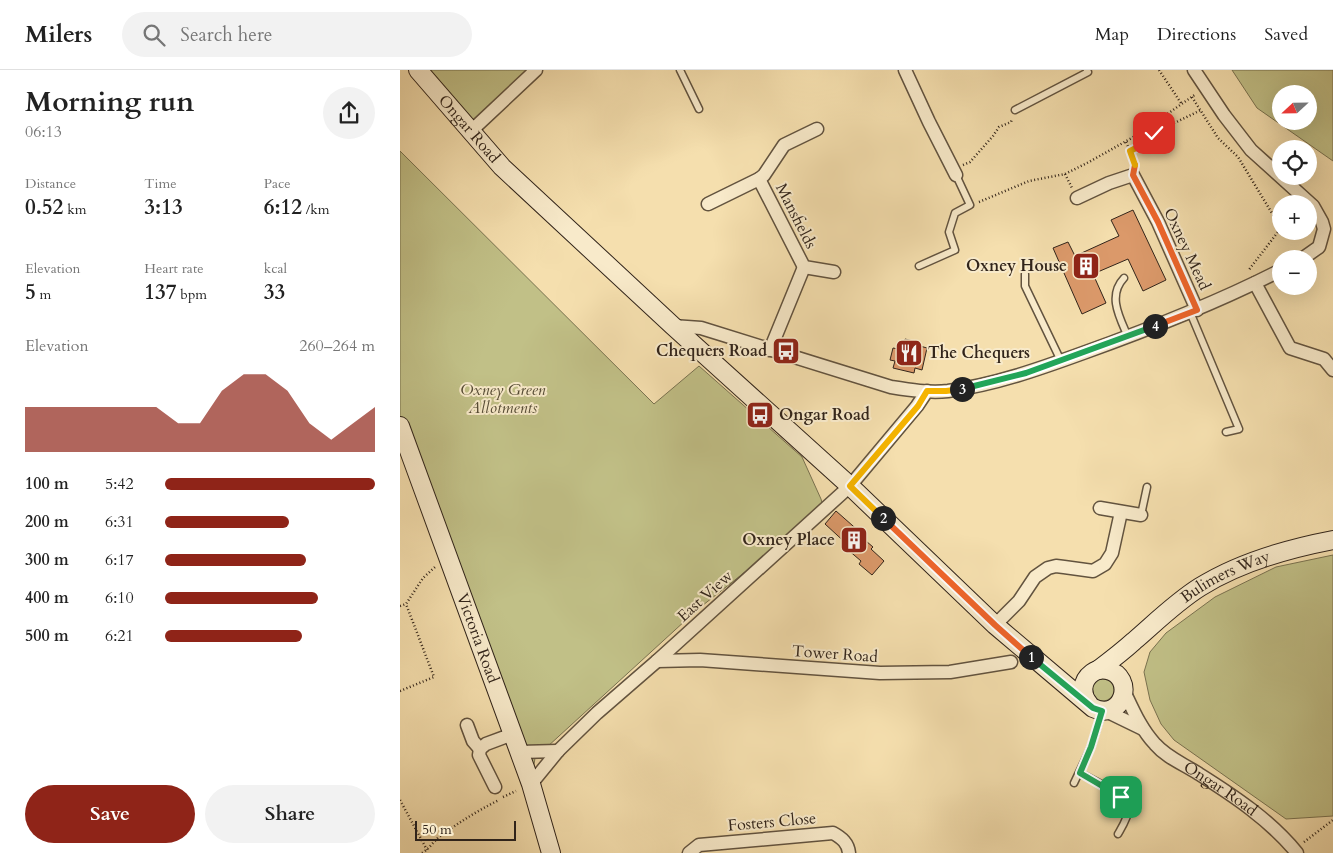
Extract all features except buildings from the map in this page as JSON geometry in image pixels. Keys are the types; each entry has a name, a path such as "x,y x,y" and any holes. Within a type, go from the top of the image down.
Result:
{"street":[{"name":"Ongar Road","path":"418,70 502,167 672,326 850,486 995,625 1051,673 1099,708 1143,729"},
{"path":"470,132 536,70"},
{"path":"906,70 928,122 955,172"},
{"path":"1194,70 1251,150 1313,206 1329,230 1319,247 1315,250"},
{"name":"Mansfields","path":"708,204 759,179 764,175 784,144 817,129"},
{"path":"1077,198 1109,183 1133,175"},
{"name":"Oxney Mead","path":"1133,175 1158,222 1193,311"},
{"name":"Mansfields","path":"759,179 804,267 770,350"},
{"name":"Mansfields","path":"804,267 834,272"},
{"path":"672,326 701,328 891,387 946,391 994,382 1061,361 1193,311 1272,274"},
{"path":"1255,283 1290,348 1324,359 1333,370"},
{"name":"East View","path":"531,784 558,751 597,713 850,486 918,406 927,391"},
{"name":"Victoria Road","path":"400,426 520,752 551,853"},
{"path":"1100,508 1141,515"},
{"path":"995,625 1019,601 1036,577 1048,568 1056,566 1093,570 1105,564 1112,553 1121,512"},
{"name":"Bulimers Way","path":"1095,672 1198,588 1229,571 1267,556 1333,540"},
{"path":"1095,672 1086,678 1083,695 1099,708 1118,705 1122,699 1133,642"},
{"name":"Tower Road","path":"657,661 700,660 880,673 950,672 1011,662"},
{"name":"Ongar Road","path":"1051,673 1106,670 1113,672 1119,677 1143,729 1156,745 1174,760 1210,781 1256,812 1295,852"},
{"path":"467,725 473,741 480,749"},
{"path":"495,787 479,754 480,749 486,744 513,734"},
{"path":"520,752 558,751"},
{"name":"Fosters Close","path":"689,853 699,845 833,834 842,838 849,853"}],"lane":[{"path":"680,70 699,109"},
{"path":"1014,110 1088,72 1087,70"},
{"path":"919,266 955,250 949,232 955,213 970,205 955,172"},
{"path":"1025,274 1025,286 1061,361"},
{"path":"1124,278 1118,284 1115,300 1128,337"},
{"path":"1193,311 1239,430 1226,432"},
{"path":"1141,515 1147,487"},
{"path":"1074,783 1091,747 1099,708"},
{"path":"1080,773 1127,802 1129,807 1118,834"}],"path":[{"path":"1159,70 1181,103"},
{"path":"970,205 1029,181 1065,174 1126,142 1205,87"},
{"path":"1192,96 1218,138 1238,157 1281,228 1247,273"},
{"path":"955,172 970,162 999,127 1011,122 1014,110"},
{"path":"1130,151 1142,145 1154,133 1201,110"},
{"path":"1126,142 1135,163 1133,175"},
{"path":"400,606 406,604 423,578 448,556"},
{"path":"400,691 434,677 406,604"},
{"path":"422,853 466,817 531,784"},
{"path":"400,800 427,850"},
{"path":"1295,852 1333,820"}],"green space":[{"path":"425,70 528,70 471,127"},
{"path":"1232,70 1333,70 1333,161 1317,150 1317,140 1303,140 1289,130 1318,130 1318,85 1272,85 1272,118 1257,108"},
{"name":"Oxney Green Allotments","path":"400,151 654,404 699,366 802,457 824,510 698,609 535,758 531,784 400,426"},
{"path":"1333,555 1333,816 1286,819 1174,740 1161,724 1150,700 1144,672 1150,652 1166,633 1215,597 1276,567"},
{"path":"1103,679 1111,682 1114,690 1111,698 1103,701 1095,698 1092,690 1095,682"}],"place":[{"name":"Oxney House","path":"1086,266"},
{"name":"Chequers Road","path":"786,351"},
{"name":"The Chequers","path":"909,353"},
{"name":"Ongar Road","path":"760,415"},
{"name":"Oxney Place","path":"854,540"}],"route":[{"path":"1121,797 1080,773 1091,747 1102,711 1093,708 1025,652 850,486 918,406 927,391 946,391 964,388 1026,373 1197,310 1158,222 1133,175 1135,163 1130,151 1142,145 1154,133"}]}
